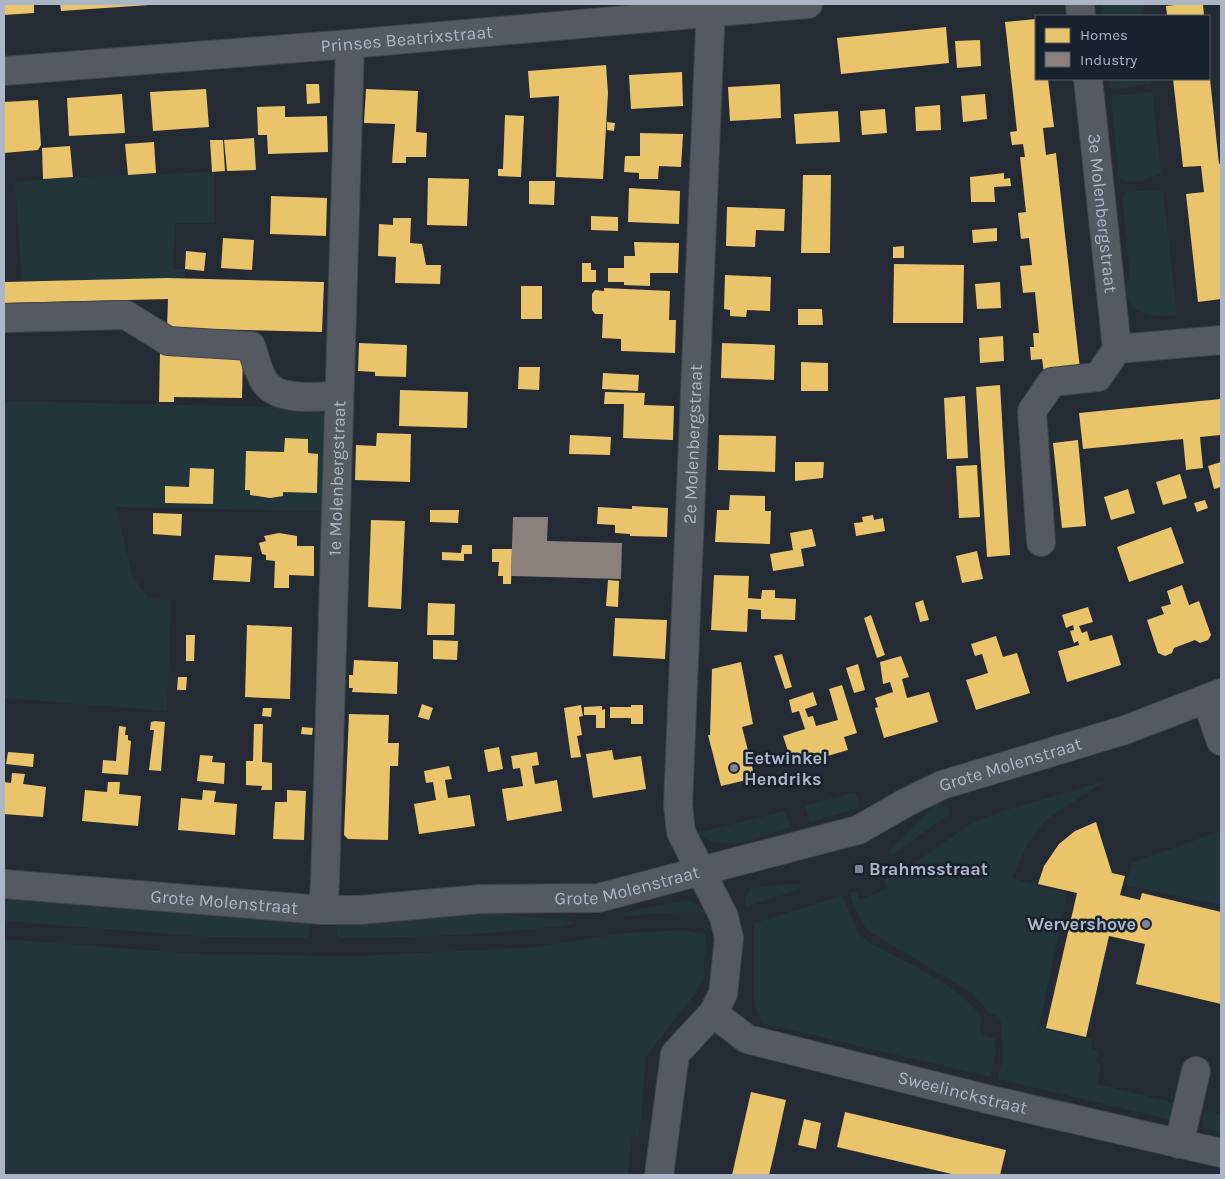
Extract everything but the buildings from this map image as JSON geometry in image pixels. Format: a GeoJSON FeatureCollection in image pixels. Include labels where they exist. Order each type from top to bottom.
{"type":"FeatureCollection","features":[{"type":"Feature","properties":{"kind":"street","name":"Prinses Beatrixstraat"},"geometry":{"type":"LineString","coordinates":[[4,71],[350,44],[712,8],[808,4]]}},
{"type":"Feature","properties":{"kind":"street","name":"2e Molenbergstraat"},"geometry":{"type":"LineString","coordinates":[[699,870],[681,832],[678,805],[712,8]]}},
{"type":"Feature","properties":{"kind":"street","name":"1e Molenbergstraat"},"geometry":{"type":"LineString","coordinates":[[322,910],[325,881],[350,44]]}},
{"type":"Feature","properties":{"kind":"street","name":"3e Molenbergstraat"},"geometry":{"type":"LineString","coordinates":[[1088,80],[1117,349]]}},
{"type":"Feature","properties":{"kind":"street"},"geometry":{"type":"LineString","coordinates":[[4,318],[126,314],[168,341],[251,346],[265,384],[280,393],[301,398],[339,396]]}},
{"type":"Feature","properties":{"kind":"street"},"geometry":{"type":"LineString","coordinates":[[1041,542],[1032,411],[1052,382],[1098,377],[1117,349],[1221,340]]}},
{"type":"Feature","properties":{"kind":"street","name":"Grote Molenstraat"},"geometry":{"type":"LineString","coordinates":[[4,884],[322,910],[359,910],[481,899],[598,898],[699,870],[858,830],[942,785],[1125,730],[1214,696]]}},
{"type":"Feature","properties":{"kind":"street"},"geometry":{"type":"LineString","coordinates":[[1214,696],[1221,741]]}},
{"type":"Feature","properties":{"kind":"street"},"geometry":{"type":"LineString","coordinates":[[659,1175],[675,1054],[713,1013],[724,994],[729,938],[724,917],[699,870]]}},
{"type":"Feature","properties":{"kind":"street","name":"Sweelinckstraat"},"geometry":{"type":"LineString","coordinates":[[713,1013],[747,1039],[991,1100],[1221,1153]]}},
{"type":"Feature","properties":{"kind":"street"},"geometry":{"type":"LineString","coordinates":[[1179,1144],[1196,1072]]}},
{"type":"Feature","properties":{"kind":"green space"},"geometry":{"type":"Polygon","coordinates":[[[1103,4],[1143,4],[1144,15],[1101,15],[1103,4]]]}},
{"type":"Feature","properties":{"kind":"green space"},"geometry":{"type":"Polygon","coordinates":[[[1109,80],[1151,80],[1151,84],[1110,89],[1109,80]]]}},
{"type":"Feature","properties":{"kind":"green space"},"geometry":{"type":"Polygon","coordinates":[[[1152,92],[1161,173],[1140,181],[1124,181],[1119,178],[1111,96],[1152,92]]]}},
{"type":"Feature","properties":{"kind":"green space"},"geometry":{"type":"Polygon","coordinates":[[[214,172],[214,223],[175,223],[173,269],[185,269],[185,278],[22,282],[15,182],[73,177],[214,172]]]}},
{"type":"Feature","properties":{"kind":"green space"},"geometry":{"type":"Polygon","coordinates":[[[1150,190],[1163,192],[1177,315],[1150,315],[1135,309],[1125,296],[1122,286],[1130,277],[1122,197],[1127,192],[1150,190]]]}},
{"type":"Feature","properties":{"kind":"green space"},"geometry":{"type":"Polygon","coordinates":[[[4,401],[324,408],[323,511],[116,507],[132,575],[149,599],[171,600],[167,711],[4,698],[4,401]]]}},
{"type":"Feature","properties":{"kind":"green space"},"geometry":{"type":"Polygon","coordinates":[[[1105,781],[1046,820],[1027,844],[1012,878],[1067,894],[1039,1028],[1092,1039],[1091,1049],[1098,1051],[1096,1062],[1101,1064],[1097,1084],[1179,1104],[1175,1121],[998,1079],[1003,1058],[1001,1020],[996,1015],[990,1014],[972,993],[867,930],[854,907],[850,893],[856,891],[860,900],[887,889],[884,880],[916,862],[969,825],[1002,811],[1105,781]]]}},
{"type":"Feature","properties":{"kind":"green space"},"geometry":{"type":"Polygon","coordinates":[[[855,792],[860,803],[859,808],[810,822],[805,806],[855,792]]]}},
{"type":"Feature","properties":{"kind":"green space"},"geometry":{"type":"Polygon","coordinates":[[[935,805],[948,808],[950,814],[892,855],[890,850],[935,805]]]}},
{"type":"Feature","properties":{"kind":"green space"},"geometry":{"type":"Polygon","coordinates":[[[785,811],[791,827],[743,842],[718,843],[707,840],[697,833],[785,811]]]}},
{"type":"Feature","properties":{"kind":"green space"},"geometry":{"type":"Polygon","coordinates":[[[1221,831],[1221,905],[1125,885],[1133,862],[1221,831]]]}},
{"type":"Feature","properties":{"kind":"green space"},"geometry":{"type":"Polygon","coordinates":[[[799,883],[801,889],[746,907],[745,899],[751,888],[799,883]]]}},
{"type":"Feature","properties":{"kind":"green space"},"geometry":{"type":"Polygon","coordinates":[[[842,896],[859,934],[870,943],[945,984],[971,1005],[982,1018],[980,1029],[984,1035],[994,1038],[996,1052],[990,1077],[762,1023],[754,1005],[754,923],[842,896]]]}},
{"type":"Feature","properties":{"kind":"green space"},"geometry":{"type":"Polygon","coordinates":[[[15,899],[311,923],[310,934],[305,938],[209,937],[4,921],[4,901],[15,899]]]}},
{"type":"Feature","properties":{"kind":"green space"},"geometry":{"type":"Polygon","coordinates":[[[690,900],[707,912],[655,913],[624,917],[624,912],[690,900]]]}},
{"type":"Feature","properties":{"kind":"green space"},"geometry":{"type":"Polygon","coordinates":[[[471,914],[501,914],[573,921],[573,924],[457,935],[340,938],[337,935],[336,924],[376,923],[471,914]]]}},
{"type":"Feature","properties":{"kind":"green space"},"geometry":{"type":"Polygon","coordinates":[[[685,930],[705,934],[704,977],[695,994],[646,1057],[639,1136],[632,1136],[628,1175],[4,1175],[4,939],[196,954],[357,956],[538,947],[624,933],[685,930]]]}},
{"type":"Feature","properties":{"kind":"green space"},"geometry":{"type":"Polygon","coordinates":[[[1205,1110],[1221,1114],[1221,1132],[1201,1127],[1205,1110]]]}},
{"type":"Feature","properties":{"kind":"place","name":"Eetwinkel Hendriks"},"geometry":{"type":"Point","coordinates":[734,768]}},
{"type":"Feature","properties":{"kind":"place","name":"Brahmsstraat"},"geometry":{"type":"Point","coordinates":[859,869]}},
{"type":"Feature","properties":{"kind":"place","name":"Wervershove"},"geometry":{"type":"Point","coordinates":[1146,924]}}]}
